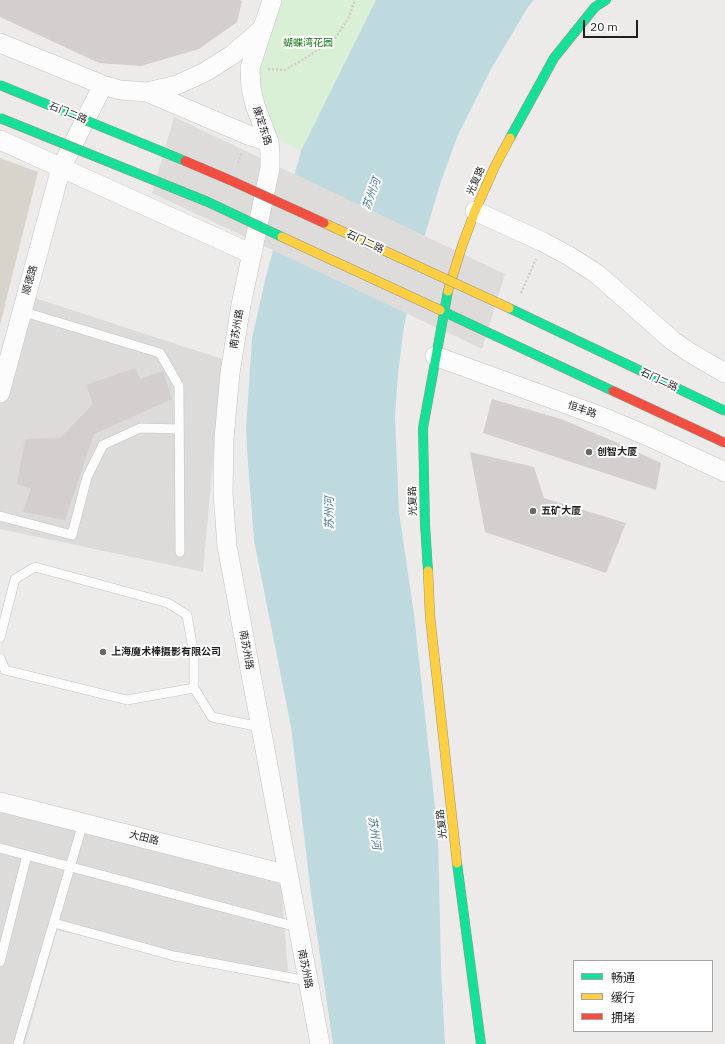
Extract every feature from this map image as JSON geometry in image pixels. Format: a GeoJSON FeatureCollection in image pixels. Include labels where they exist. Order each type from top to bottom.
{"type":"FeatureCollection","features":[{"type":"Feature","properties":{"kind":"main road","name":"光复路"},"geometry":{"type":"LineString","coordinates":[[481,1044],[459,878],[430,616],[425,524],[423,428],[449,288],[475,211],[495,166],[523,112],[554,58],[595,7],[606,0]]}},
{"type":"Feature","properties":{"kind":"main road","name":"石门二路"},"geometry":{"type":"LineString","coordinates":[[0,85],[232,180],[513,310],[725,411]]}},
{"type":"Feature","properties":{"kind":"main road"},"geometry":{"type":"LineString","coordinates":[[0,118],[208,202],[725,443]]}},
{"type":"Feature","properties":{"kind":"street","name":"康定东路"},"geometry":{"type":"LineString","coordinates":[[252,254],[270,168],[270,154],[269,142],[255,105],[251,88],[250,68],[272,0]]}},
{"type":"Feature","properties":{"kind":"street"},"geometry":{"type":"LineString","coordinates":[[0,44],[103,85],[120,90],[147,92],[177,85],[205,72],[232,55],[262,28]]}},
{"type":"Feature","properties":{"kind":"street","name":"顺德路"},"geometry":{"type":"LineString","coordinates":[[0,393],[61,168],[103,85]]}},
{"type":"Feature","properties":{"kind":"street"},"geometry":{"type":"LineString","coordinates":[[147,92],[248,135],[269,142]]}},
{"type":"Feature","properties":{"kind":"street"},"geometry":{"type":"LineString","coordinates":[[0,140],[252,254]]}},
{"type":"Feature","properties":{"kind":"street"},"geometry":{"type":"LineString","coordinates":[[475,211],[543,242],[569,256],[597,274],[673,341],[725,373]]}},
{"type":"Feature","properties":{"kind":"street","name":"南苏州路"},"geometry":{"type":"LineString","coordinates":[[252,254],[241,305],[230,373],[224,439],[223,493],[227,546],[320,1044]]}},
{"type":"Feature","properties":{"kind":"street","name":"恒丰路"},"geometry":{"type":"LineString","coordinates":[[436,356],[605,418],[725,472]]}},
{"type":"Feature","properties":{"kind":"street","name":"大田路"},"geometry":{"type":"LineString","coordinates":[[0,802],[288,875]]}},
{"type":"Feature","properties":{"kind":"lane"},"geometry":{"type":"LineString","coordinates":[[21,312],[160,353],[178,386],[180,552]]}},
{"type":"Feature","properties":{"kind":"lane"},"geometry":{"type":"LineString","coordinates":[[0,516],[72,534],[87,477],[103,445],[140,428],[179,429]]}},
{"type":"Feature","properties":{"kind":"lane"},"geometry":{"type":"LineString","coordinates":[[0,638],[15,579],[35,567],[168,603],[187,615],[194,655],[194,688],[212,718],[260,727]]}},
{"type":"Feature","properties":{"kind":"lane"},"geometry":{"type":"LineString","coordinates":[[0,658],[5,670],[127,700],[194,688]]}},
{"type":"Feature","properties":{"kind":"lane"},"geometry":{"type":"LineString","coordinates":[[18,1044],[83,823]]}},
{"type":"Feature","properties":{"kind":"lane"},"geometry":{"type":"LineString","coordinates":[[0,848],[297,927]]}},
{"type":"Feature","properties":{"kind":"lane"},"geometry":{"type":"LineString","coordinates":[[0,962],[27,855]]}},
{"type":"Feature","properties":{"kind":"lane"},"geometry":{"type":"LineString","coordinates":[[54,923],[174,956],[308,981]]}},
{"type":"Feature","properties":{"kind":"path"},"geometry":{"type":"LineString","coordinates":[[250,68],[285,70],[309,56],[335,38],[348,19],[355,0]]}},
{"type":"Feature","properties":{"kind":"path"},"geometry":{"type":"LineString","coordinates":[[232,180],[248,135]]}},
{"type":"Feature","properties":{"kind":"path"},"geometry":{"type":"LineString","coordinates":[[513,310],[543,242]]}},
{"type":"Feature","properties":{"kind":"shaded area"},"geometry":{"type":"Polygon","coordinates":[[[0,158],[38,172],[0,325],[0,158]]]}},
{"type":"Feature","properties":{"kind":"shaded area"},"geometry":{"type":"Polygon","coordinates":[[[26,295],[222,359],[203,572],[0,529],[0,394],[26,295]]]}},
{"type":"Feature","properties":{"kind":"shaded area"},"geometry":{"type":"Polygon","coordinates":[[[0,810],[281,883],[289,984],[57,930],[25,1044],[0,1044],[0,810]]]}},
{"type":"Feature","properties":{"kind":"green space","name":"蝴蝶湾花园"},"geometry":{"type":"Polygon","coordinates":[[[279,0],[376,0],[301,151],[281,141],[274,135],[261,104],[257,71],[279,0]]]}},
{"type":"Feature","properties":{"kind":"water","name":"苏州河"},"geometry":{"type":"Polygon","coordinates":[[[376,0],[534,0],[528,7],[490,71],[458,135],[441,181],[425,235],[404,326],[398,374],[395,417],[399,512],[414,614],[438,835],[441,967],[445,1044],[333,1044],[311,894],[291,727],[254,540],[248,464],[246,429],[252,338],[267,272],[301,151],[376,0]]]}},
{"type":"Feature","properties":{"kind":"pier"},"geometry":{"type":"Polygon","coordinates":[[[174,117],[505,274],[482,349],[152,193],[174,117]]]}},
{"type":"Feature","properties":{"kind":"building"},"geometry":{"type":"Polygon","coordinates":[[[0,0],[242,1],[237,22],[199,49],[141,66],[99,63],[0,17],[0,0]]]}},
{"type":"Feature","properties":{"kind":"building"},"geometry":{"type":"Polygon","coordinates":[[[135,368],[140,379],[163,371],[172,399],[94,434],[65,520],[23,512],[31,489],[17,484],[25,439],[60,438],[93,404],[86,385],[135,368]]]}},
{"type":"Feature","properties":{"kind":"building","name":"创智大厦"},"geometry":{"type":"Polygon","coordinates":[[[492,399],[561,419],[661,463],[656,490],[483,433],[492,399]]]}},
{"type":"Feature","properties":{"kind":"building","name":"五矿大厦"},"geometry":{"type":"Polygon","coordinates":[[[470,452],[534,467],[544,498],[626,523],[606,573],[485,532],[470,452]]]}},
{"type":"Feature","properties":{"kind":"traffic: fast"},"geometry":{"type":"LineString","coordinates":[[510,138],[554,58],[595,7],[606,0]]}},
{"type":"Feature","properties":{"kind":"traffic: fast"},"geometry":{"type":"LineString","coordinates":[[0,85],[185,161]]}},
{"type":"Feature","properties":{"kind":"traffic: fast"},"geometry":{"type":"LineString","coordinates":[[0,118],[208,202],[282,237]]}},
{"type":"Feature","properties":{"kind":"traffic: fast"},"geometry":{"type":"LineString","coordinates":[[428,571],[425,524],[423,428],[448,291]]}},
{"type":"Feature","properties":{"kind":"traffic: fast"},"geometry":{"type":"LineString","coordinates":[[509,308],[725,411]]}},
{"type":"Feature","properties":{"kind":"traffic: fast"},"geometry":{"type":"LineString","coordinates":[[440,310],[613,391]]}},
{"type":"Feature","properties":{"kind":"traffic: fast"},"geometry":{"type":"LineString","coordinates":[[457,863],[481,1044]]}},
{"type":"Feature","properties":{"kind":"traffic: slow"},"geometry":{"type":"LineString","coordinates":[[448,291],[475,211],[495,166],[510,138]]}},
{"type":"Feature","properties":{"kind":"traffic: slow"},"geometry":{"type":"LineString","coordinates":[[324,223],[509,308]]}},
{"type":"Feature","properties":{"kind":"traffic: slow"},"geometry":{"type":"LineString","coordinates":[[282,237],[440,310]]}},
{"type":"Feature","properties":{"kind":"traffic: slow"},"geometry":{"type":"LineString","coordinates":[[428,571],[430,616],[457,863]]}},
{"type":"Feature","properties":{"kind":"traffic: jam"},"geometry":{"type":"LineString","coordinates":[[185,161],[324,223]]}},
{"type":"Feature","properties":{"kind":"traffic: jam"},"geometry":{"type":"LineString","coordinates":[[613,391],[725,443]]}},
{"type":"Feature","properties":{"kind":"place","name":"创智大厦"},"geometry":{"type":"Point","coordinates":[589,452]}},
{"type":"Feature","properties":{"kind":"place","name":"五矿大厦"},"geometry":{"type":"Point","coordinates":[533,511]}},
{"type":"Feature","properties":{"kind":"place","name":"上海魔术棒摄影有限公司"},"geometry":{"type":"Point","coordinates":[103,652]}}]}
